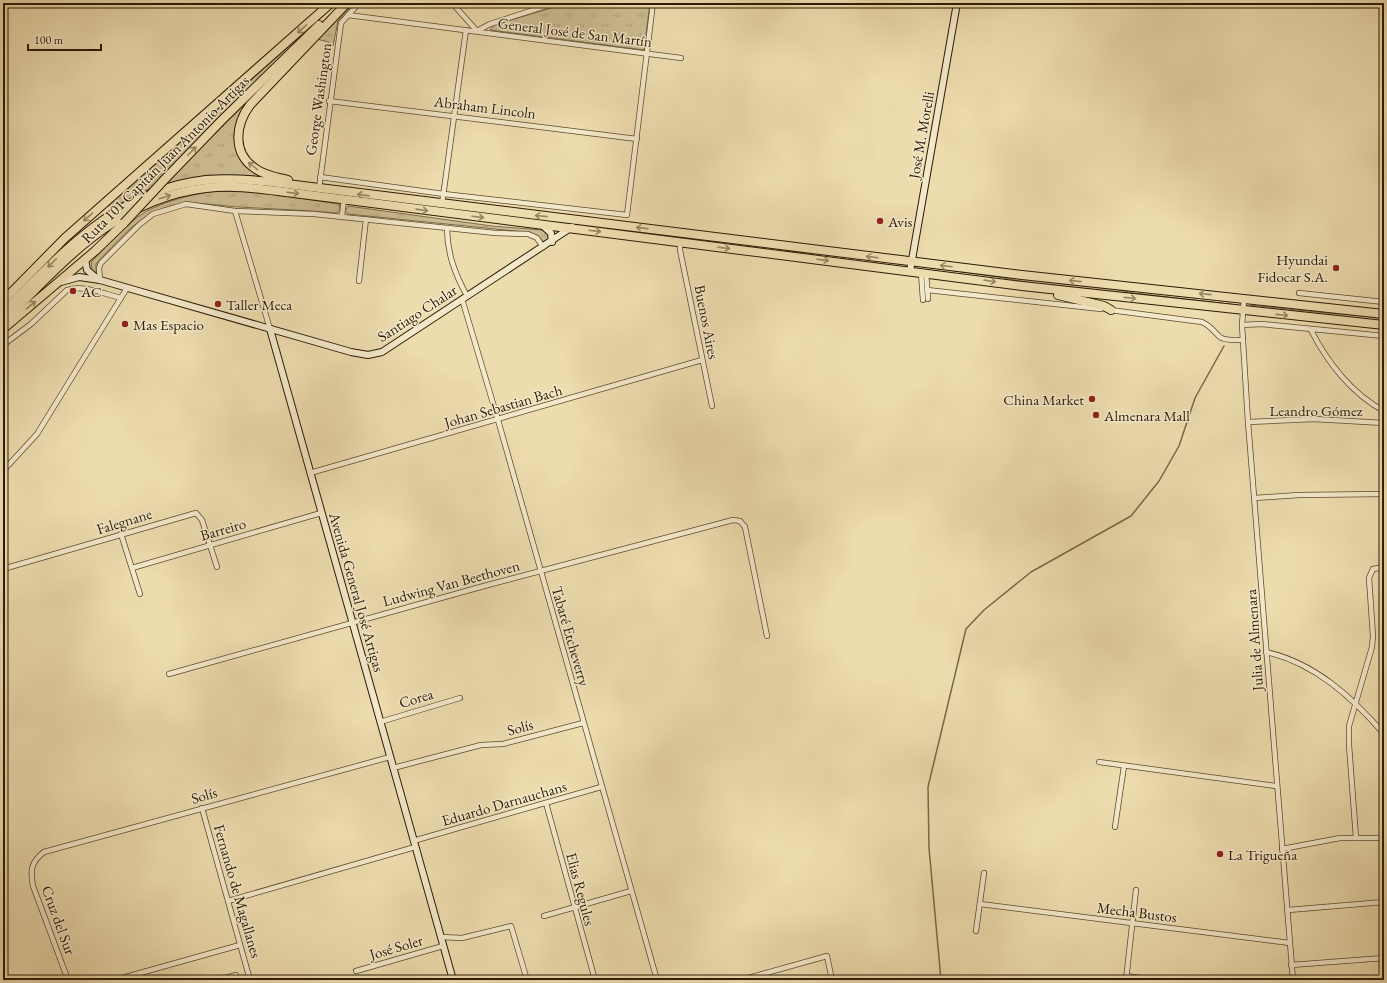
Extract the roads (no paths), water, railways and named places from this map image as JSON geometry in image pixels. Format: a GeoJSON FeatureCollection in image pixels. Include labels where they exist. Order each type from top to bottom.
{"type":"FeatureCollection","features":[{"type":"Feature","properties":{"kind":"highway","name":"Ruta 101 Capitán Juan Antonio Artigas"},"geometry":{"type":"LineString","coordinates":[[3,301],[74,230],[330,3]]}},
{"type":"Feature","properties":{"kind":"highway","name":"Ruta 101 Capitán Juan Antonio Artigas"},"geometry":{"type":"LineString","coordinates":[[3,329],[85,259],[124,223],[221,121],[342,3]]}},
{"type":"Feature","properties":{"kind":"highway"},"geometry":{"type":"LineString","coordinates":[[317,188],[309,184],[276,177],[256,169],[247,161],[239,148],[238,129],[242,118],[250,105],[347,3]]}},
{"type":"Feature","properties":{"kind":"highway"},"geometry":{"type":"LineString","coordinates":[[3,312],[64,251],[95,225],[118,209],[152,193],[191,183],[226,179],[261,181],[911,261],[1384,314]]}},
{"type":"Feature","properties":{"kind":"highway"},"geometry":{"type":"LineString","coordinates":[[3,322],[85,242],[123,215],[156,200],[188,191],[221,187],[258,188],[924,272],[1022,286],[1384,325]]}},
{"type":"Feature","properties":{"kind":"highway"},"geometry":{"type":"LineString","coordinates":[[1022,286],[1104,306],[1111,310]]}},
{"type":"Feature","properties":{"kind":"street","name":"George Washington"},"geometry":{"type":"LineString","coordinates":[[317,188],[320,177],[329,101],[341,23],[359,3]]}},
{"type":"Feature","properties":{"kind":"street"},"geometry":{"type":"LineString","coordinates":[[452,3],[477,31],[490,24],[555,3]]}},
{"type":"Feature","properties":{"kind":"street"},"geometry":{"type":"LineString","coordinates":[[320,177],[444,194],[628,215],[653,3]]}},
{"type":"Feature","properties":{"kind":"street","name":"José M. Morelli"},"geometry":{"type":"LineString","coordinates":[[910,271],[957,3]]}},
{"type":"Feature","properties":{"kind":"street","name":"General José de San Martín"},"geometry":{"type":"LineString","coordinates":[[348,15],[681,58]]}},
{"type":"Feature","properties":{"kind":"street"},"geometry":{"type":"LineString","coordinates":[[442,204],[466,30]]}},
{"type":"Feature","properties":{"kind":"street","name":"Abraham Lincoln"},"geometry":{"type":"LineString","coordinates":[[329,101],[454,115],[637,139]]}},
{"type":"Feature","properties":{"kind":"street"},"geometry":{"type":"LineString","coordinates":[[342,216],[344,199]]}},
{"type":"Feature","properties":{"kind":"street"},"geometry":{"type":"LineString","coordinates":[[100,280],[99,268],[101,263],[139,225],[153,214],[186,204],[235,211],[342,216],[447,228],[528,234],[537,238],[543,247]]}},
{"type":"Feature","properties":{"kind":"street","name":"Avenida General José Artigas"},"geometry":{"type":"LineString","coordinates":[[235,211],[270,330],[351,623],[453,980]]}},
{"type":"Feature","properties":{"kind":"street"},"geometry":{"type":"LineString","coordinates":[[359,281],[366,219]]}},
{"type":"Feature","properties":{"kind":"street","name":"Santiago Chalar"},"geometry":{"type":"LineString","coordinates":[[56,284],[74,277],[100,280],[270,330],[362,355],[373,355],[382,352],[552,242],[580,220]]}},
{"type":"Feature","properties":{"kind":"street"},"geometry":{"type":"LineString","coordinates":[[542,225],[551,233],[552,242]]}},
{"type":"Feature","properties":{"kind":"street","name":"Tabaré Etcheverry"},"geometry":{"type":"LineString","coordinates":[[447,228],[451,259],[464,298],[601,787],[657,980]]}},
{"type":"Feature","properties":{"kind":"street","name":"Buenos Aires"},"geometry":{"type":"LineString","coordinates":[[680,242],[680,250],[712,406]]}},
{"type":"Feature","properties":{"kind":"street","name":"Santiago Chalar"},"geometry":{"type":"LineString","coordinates":[[85,259],[87,270],[100,280]]}},
{"type":"Feature","properties":{"kind":"street"},"geometry":{"type":"LineString","coordinates":[[924,272],[927,290],[926,299],[924,272]]}},
{"type":"Feature","properties":{"kind":"street"},"geometry":{"type":"LineString","coordinates":[[3,344],[31,324],[63,294],[73,288],[82,288],[121,298]]}},
{"type":"Feature","properties":{"kind":"street"},"geometry":{"type":"LineString","coordinates":[[3,471],[37,434],[127,288]]}},
{"type":"Feature","properties":{"kind":"street"},"geometry":{"type":"LineString","coordinates":[[927,290],[1111,310],[1202,322],[1212,327],[1220,337],[1225,339],[1243,340]]}},
{"type":"Feature","properties":{"kind":"street"},"geometry":{"type":"LineString","coordinates":[[1299,293],[1384,302]]}},
{"type":"Feature","properties":{"kind":"street","name":"Julia de Almenara"},"geometry":{"type":"LineString","coordinates":[[1244,299],[1242,324],[1248,422],[1256,498],[1276,786],[1293,980]]}},
{"type":"Feature","properties":{"kind":"street"},"geometry":{"type":"LineString","coordinates":[[1242,324],[1261,324],[1384,336]]}},
{"type":"Feature","properties":{"kind":"street"},"geometry":{"type":"LineString","coordinates":[[1311,330],[1327,357],[1350,385],[1370,403],[1384,411]]}},
{"type":"Feature","properties":{"kind":"street","name":"Johan Sebastian Bach"},"geometry":{"type":"LineString","coordinates":[[310,474],[702,360]]}},
{"type":"Feature","properties":{"kind":"street","name":"Leandro Gómez"},"geometry":{"type":"LineString","coordinates":[[1248,422],[1314,419],[1384,422]]}},
{"type":"Feature","properties":{"kind":"street"},"geometry":{"type":"LineString","coordinates":[[1256,498],[1299,495],[1384,494]]}},
{"type":"Feature","properties":{"kind":"street","name":"Falegnane"},"geometry":{"type":"LineString","coordinates":[[3,569],[196,513],[200,516],[211,545],[217,567]]}},
{"type":"Feature","properties":{"kind":"street","name":"Barreiro"},"geometry":{"type":"LineString","coordinates":[[132,568],[321,513]]}},
{"type":"Feature","properties":{"kind":"street","name":"Ludwing Van Beethoven"},"geometry":{"type":"LineString","coordinates":[[169,674],[541,571],[733,520],[740,520],[745,527],[767,636]]}},
{"type":"Feature","properties":{"kind":"street"},"geometry":{"type":"LineString","coordinates":[[121,534],[140,594]]}},
{"type":"Feature","properties":{"kind":"street"},"geometry":{"type":"LineString","coordinates":[[1356,838],[1349,746],[1349,726],[1372,646],[1373,636],[1369,578],[1373,569],[1384,567]]}},
{"type":"Feature","properties":{"kind":"street"},"geometry":{"type":"LineString","coordinates":[[1266,652],[1284,657],[1304,666],[1331,683],[1355,702],[1384,734]]}},
{"type":"Feature","properties":{"kind":"street","name":"Corea"},"geometry":{"type":"LineString","coordinates":[[380,722],[460,698]]}},
{"type":"Feature","properties":{"kind":"street","name":"Solís"},"geometry":{"type":"LineString","coordinates":[[393,768],[480,745],[503,744],[583,723]]}},
{"type":"Feature","properties":{"kind":"street","name":"Solís"},"geometry":{"type":"LineString","coordinates":[[31,867],[35,859],[44,852],[390,757]]}},
{"type":"Feature","properties":{"kind":"street"},"geometry":{"type":"LineString","coordinates":[[1099,762],[1276,786]]}},
{"type":"Feature","properties":{"kind":"street"},"geometry":{"type":"LineString","coordinates":[[1115,827],[1124,766]]}},
{"type":"Feature","properties":{"kind":"street","name":"Eduardo Darnauchans"},"geometry":{"type":"LineString","coordinates":[[228,901],[601,787]]}},
{"type":"Feature","properties":{"kind":"street","name":"Elias Regules"},"geometry":{"type":"LineString","coordinates":[[546,803],[595,980]]}},
{"type":"Feature","properties":{"kind":"street","name":"Fernando de Magallanes"},"geometry":{"type":"LineString","coordinates":[[202,808],[250,980]]}},
{"type":"Feature","properties":{"kind":"street"},"geometry":{"type":"LineString","coordinates":[[1282,849],[1340,838],[1384,838]]}},
{"type":"Feature","properties":{"kind":"street","name":"Cruz del Sur"},"geometry":{"type":"LineString","coordinates":[[31,867],[33,886],[68,980]]}},
{"type":"Feature","properties":{"kind":"street"},"geometry":{"type":"LineString","coordinates":[[976,931],[984,873]]}},
{"type":"Feature","properties":{"kind":"street"},"geometry":{"type":"LineString","coordinates":[[1136,890],[1134,923],[1126,978],[1154,980]]}},
{"type":"Feature","properties":{"kind":"street"},"geometry":{"type":"LineString","coordinates":[[544,916],[631,891]]}},
{"type":"Feature","properties":{"kind":"street"},"geometry":{"type":"LineString","coordinates":[[1288,910],[1384,902]]}},
{"type":"Feature","properties":{"kind":"street","name":"Mecha Bustos"},"geometry":{"type":"LineString","coordinates":[[980,904],[1290,943]]}},
{"type":"Feature","properties":{"kind":"street"},"geometry":{"type":"LineString","coordinates":[[441,937],[462,938],[511,926],[527,980]]}},
{"type":"Feature","properties":{"kind":"street"},"geometry":{"type":"LineString","coordinates":[[115,980],[240,945]]}},
{"type":"Feature","properties":{"kind":"street","name":"José Soler"},"geometry":{"type":"LineString","coordinates":[[356,971],[443,946]]}},
{"type":"Feature","properties":{"kind":"street"},"geometry":{"type":"LineString","coordinates":[[741,980],[827,956],[832,980]]}},
{"type":"Feature","properties":{"kind":"street"},"geometry":{"type":"LineString","coordinates":[[1292,965],[1384,958]]}},
{"type":"Feature","properties":{"kind":"street"},"geometry":{"type":"LineString","coordinates":[[218,980],[236,975]]}},
{"type":"Feature","properties":{"kind":"waterway"},"geometry":{"type":"LineString","coordinates":[[941,980],[929,848],[928,787],[966,629],[984,610],[1031,572],[1131,516],[1159,481],[1179,446],[1195,398],[1224,346]]}},
{"type":"Feature","properties":{"kind":"place","name":"Avis"},"geometry":{"type":"Point","coordinates":[880,221]}},
{"type":"Feature","properties":{"kind":"place","name":"Hyundai Fidocar S.A."},"geometry":{"type":"Point","coordinates":[1336,268]}},
{"type":"Feature","properties":{"kind":"place","name":"AC"},"geometry":{"type":"Point","coordinates":[73,291]}},
{"type":"Feature","properties":{"kind":"place","name":"Taller Meca"},"geometry":{"type":"Point","coordinates":[218,304]}},
{"type":"Feature","properties":{"kind":"place","name":"Mas Espacio"},"geometry":{"type":"Point","coordinates":[125,324]}},
{"type":"Feature","properties":{"kind":"place","name":"China Market"},"geometry":{"type":"Point","coordinates":[1092,399]}},
{"type":"Feature","properties":{"kind":"place","name":"Almenara Mall"},"geometry":{"type":"Point","coordinates":[1096,415]}},
{"type":"Feature","properties":{"kind":"place","name":"La Trigueña"},"geometry":{"type":"Point","coordinates":[1220,854]}}]}
